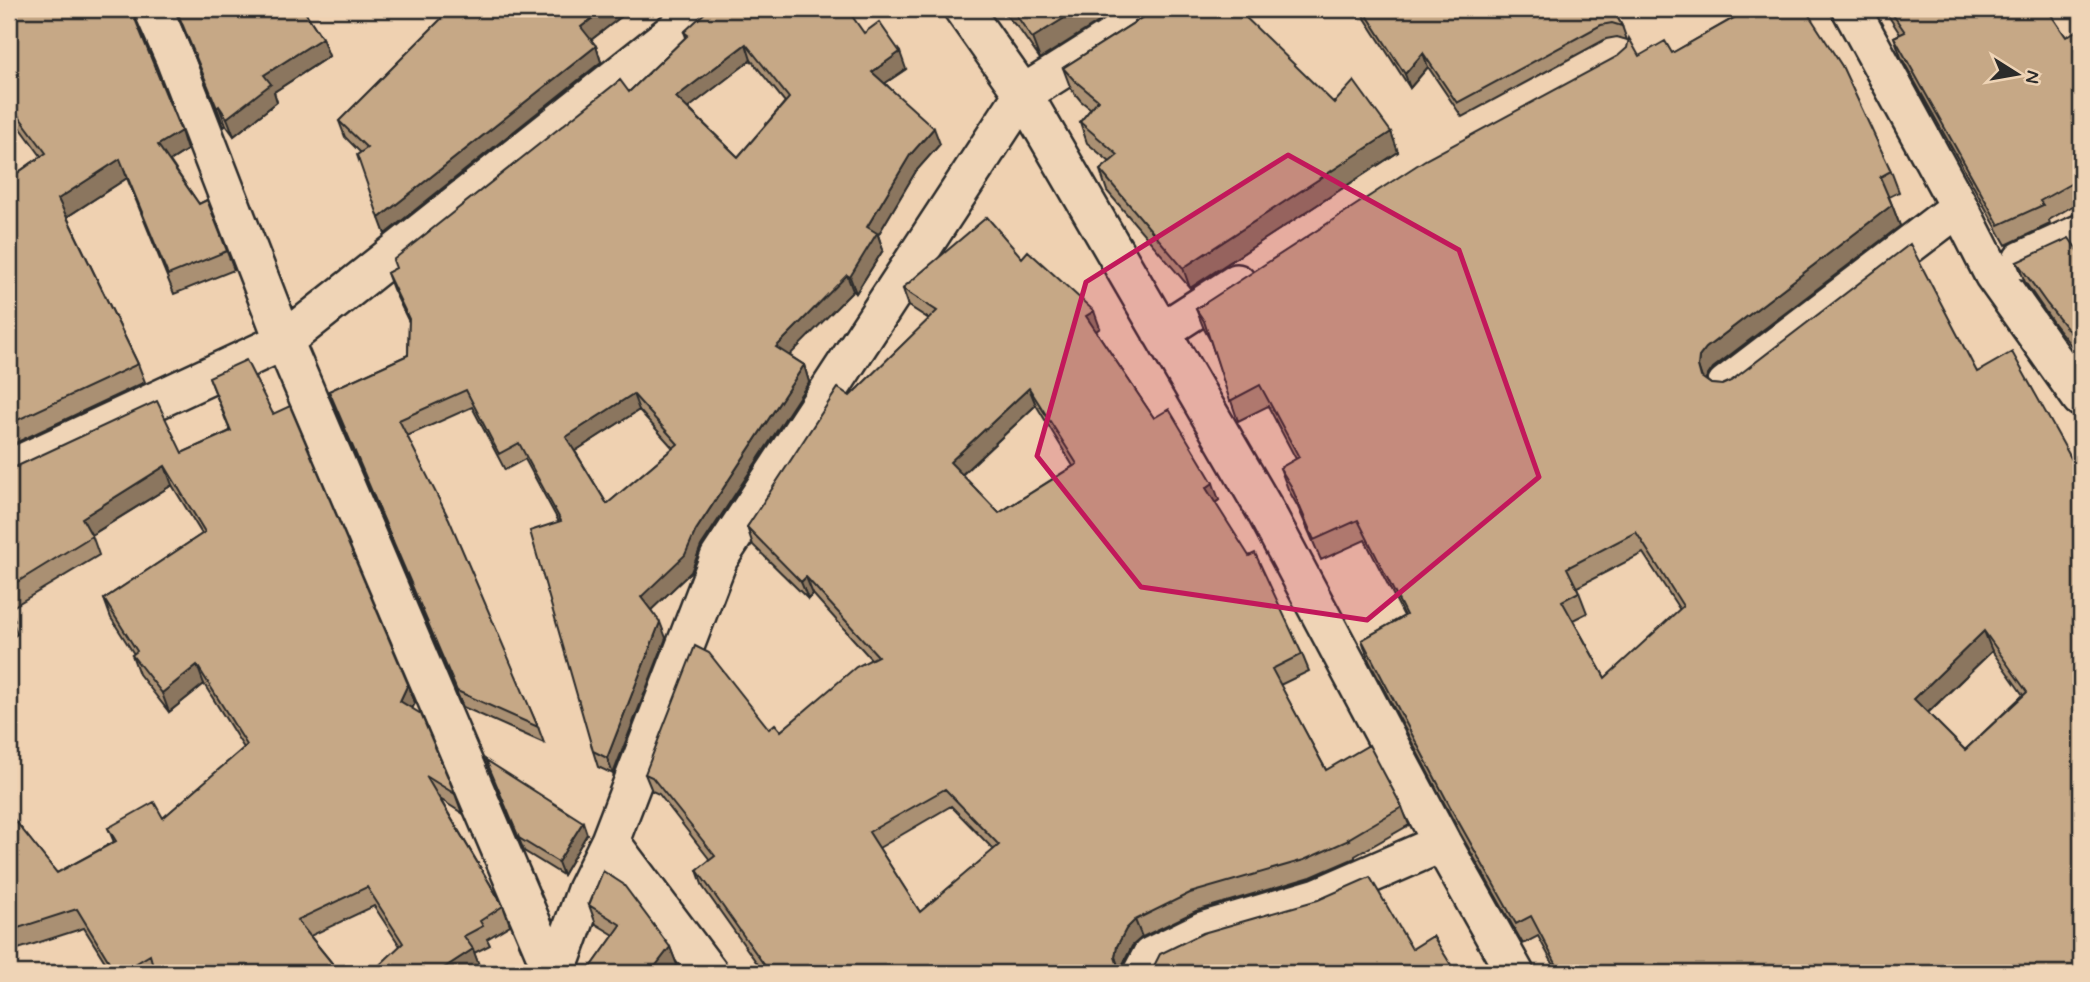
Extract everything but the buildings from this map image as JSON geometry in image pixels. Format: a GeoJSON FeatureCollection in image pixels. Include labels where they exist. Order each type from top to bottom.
{"type":"FeatureCollection","features":[{"type":"Feature","properties":{"kind":"street"},"geometry":{"type":"LineString","coordinates":[[153,9],[284,341],[554,973]]}},
{"type":"Feature","properties":{"kind":"street"},"geometry":{"type":"LineString","coordinates":[[9,470],[284,341],[702,9]]}},
{"type":"Feature","properties":{"kind":"street"},"geometry":{"type":"LineString","coordinates":[[963,9],[1023,94],[1265,510],[1442,843],[1515,973]]}},
{"type":"Feature","properties":{"kind":"street"},"geometry":{"type":"LineString","coordinates":[[554,973],[586,890],[610,841],[719,558],[1023,94],[1134,24],[1146,9]]}},
{"type":"Feature","properties":{"kind":"street"},"geometry":{"type":"LineString","coordinates":[[1850,9],[1993,274],[2081,398]]}},
{"type":"Feature","properties":{"kind":"street"},"geometry":{"type":"LineString","coordinates":[[1726,385],[1959,208]]}},
{"type":"Feature","properties":{"kind":"street"},"geometry":{"type":"LineString","coordinates":[[1993,274],[2081,233]]}},
{"type":"Feature","properties":{"kind":"street"},"geometry":{"type":"LineString","coordinates":[[1161,332],[1263,265]]}},
{"type":"Feature","properties":{"kind":"street"},"geometry":{"type":"LineString","coordinates":[[610,841],[709,973]]}},
{"type":"Feature","properties":{"kind":"street"},"geometry":{"type":"LineString","coordinates":[[1142,973],[1151,956],[1202,932],[1318,897],[1442,843]]}},
{"type":"Feature","properties":{"kind":"highlighted area"},"geometry":{"type":"Polygon","coordinates":[[[1288,155],[1459,250],[1539,477],[1367,620],[1141,587],[1037,456],[1086,282],[1288,155]]]}}]}
